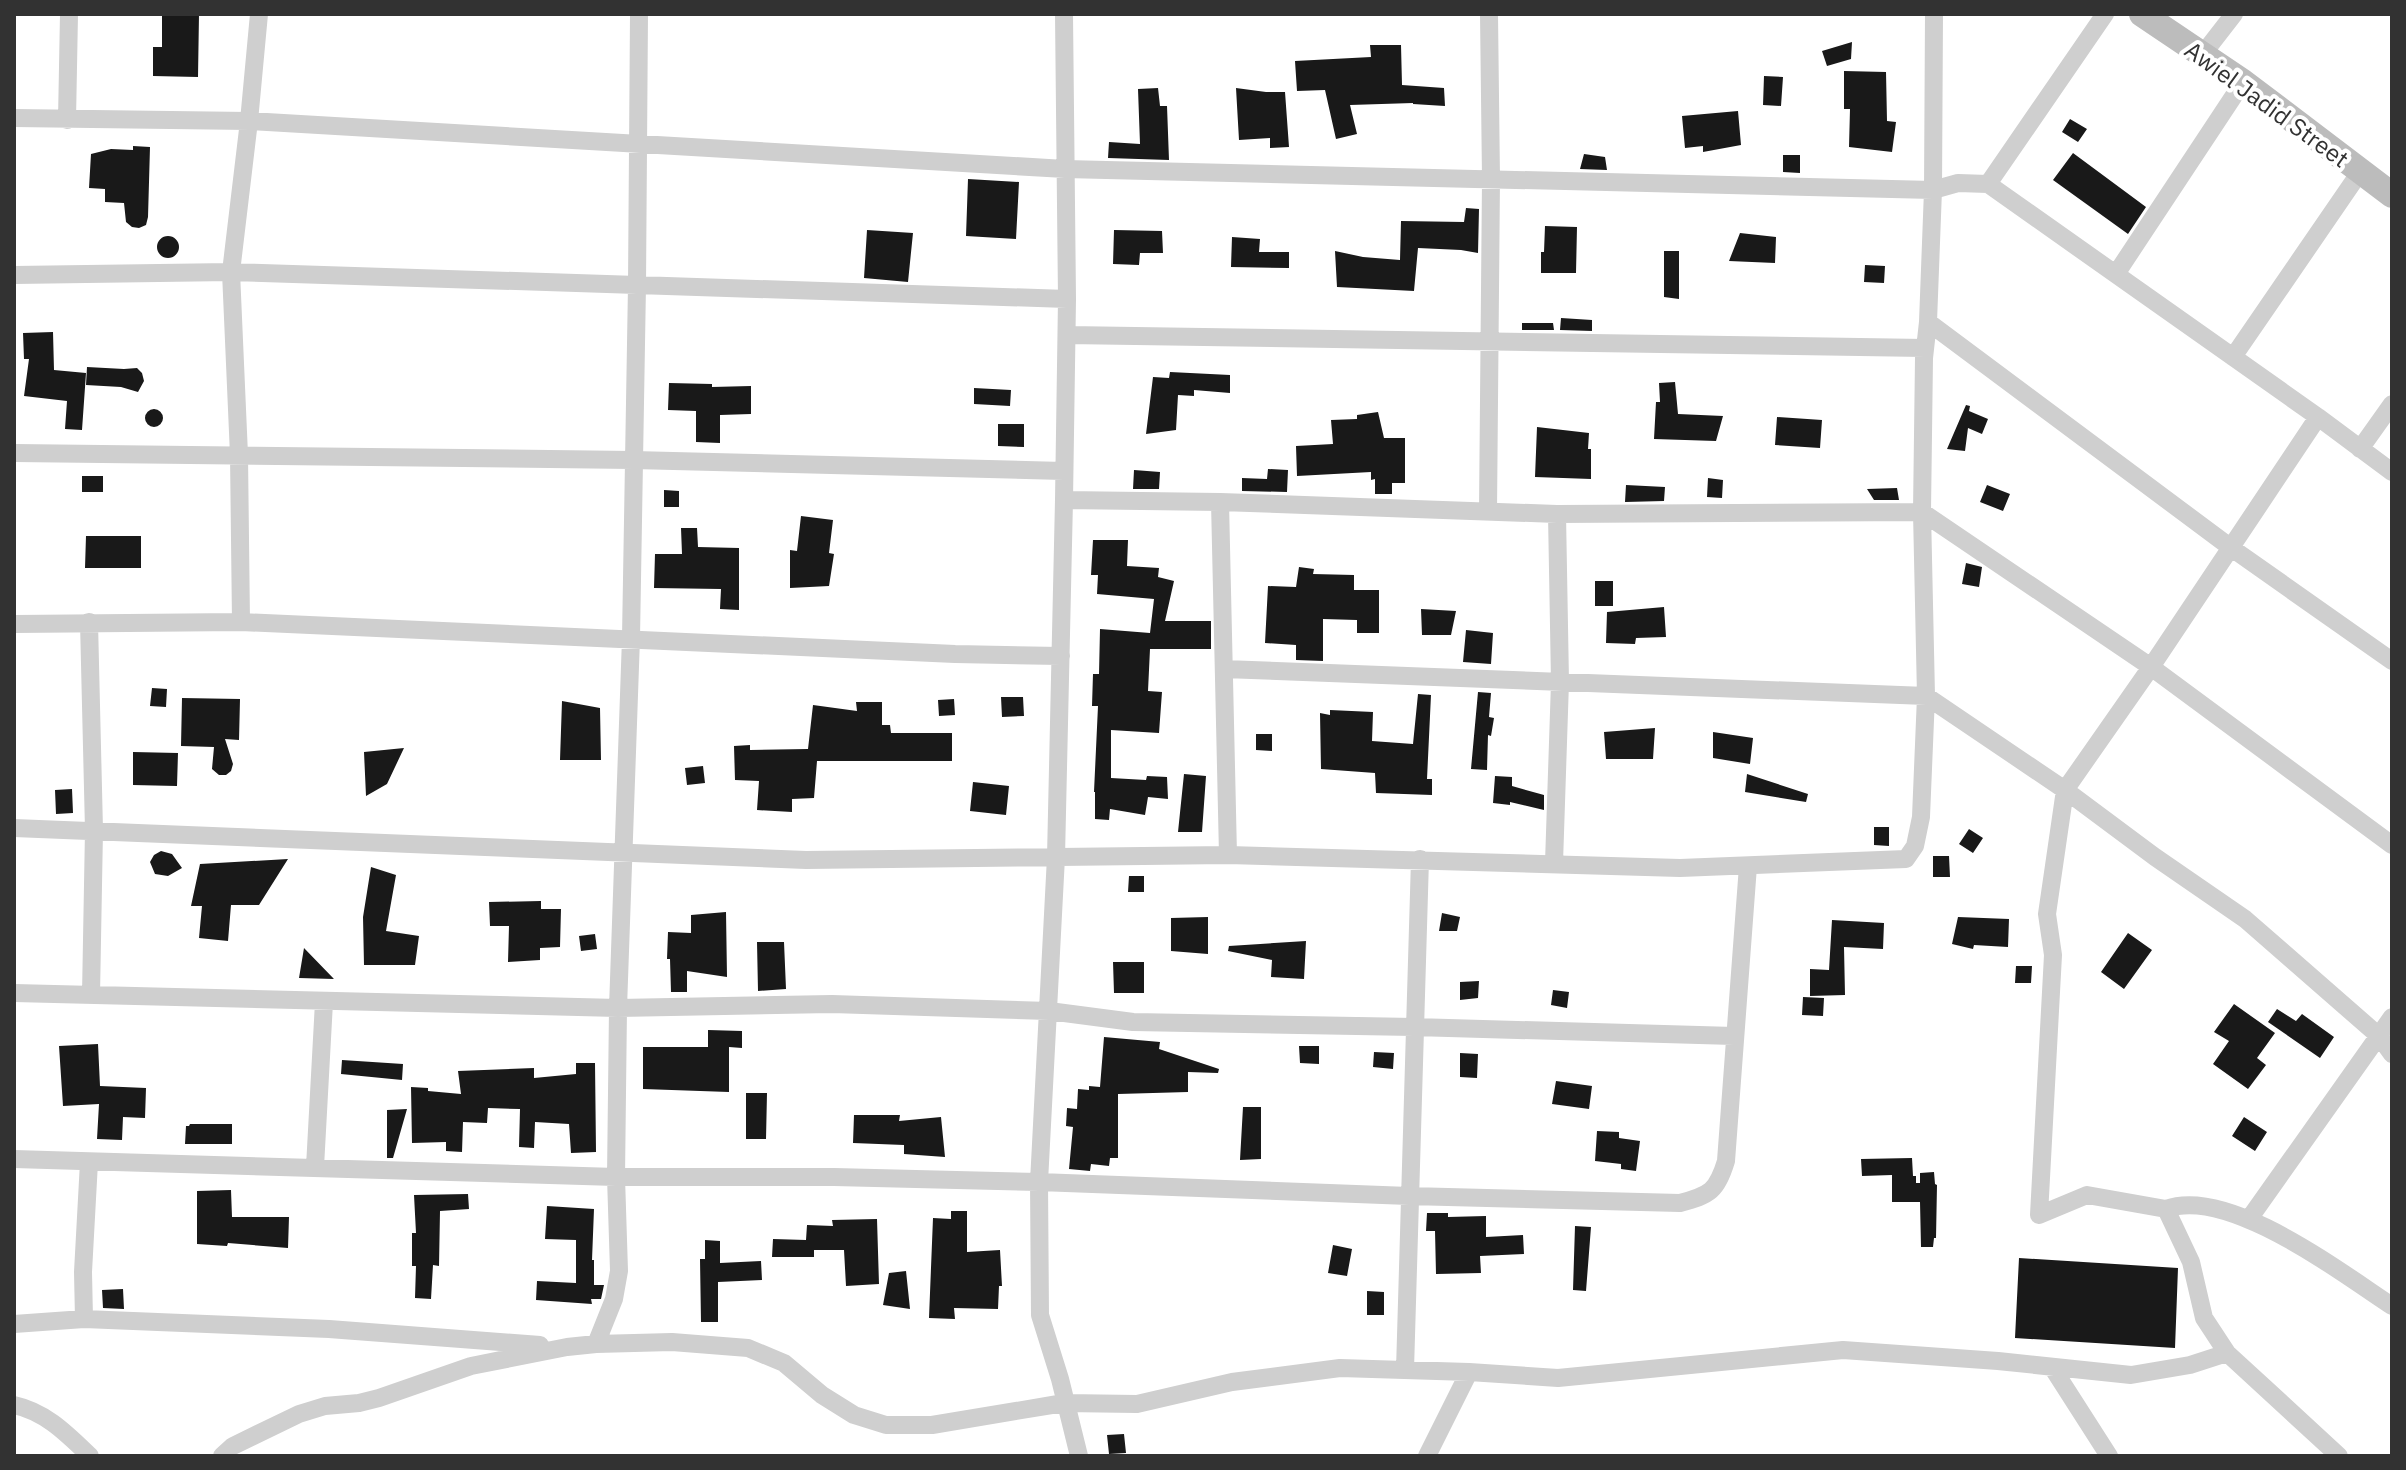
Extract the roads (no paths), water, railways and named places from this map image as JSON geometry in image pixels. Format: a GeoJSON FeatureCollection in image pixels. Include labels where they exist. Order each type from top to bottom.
{"type":"FeatureCollection","features":[{"type":"Feature","properties":{"kind":"street"},"geometry":{"type":"LineString","coordinates":[[67,120],[69,14]]}},
{"type":"Feature","properties":{"kind":"street"},"geometry":{"type":"LineString","coordinates":[[241,622],[239,455],[231,272],[259,14]]}},
{"type":"Feature","properties":{"kind":"street"},"geometry":{"type":"LineString","coordinates":[[596,1344],[614,1299],[619,1271],[616,1177],[618,1008],[631,638],[639,14]]}},
{"type":"Feature","properties":{"kind":"street"},"geometry":{"type":"LineString","coordinates":[[1064,14],[1067,299],[1064,500],[1056,857],[1039,1182],[1040,1315],[1079,1456]]}},
{"type":"Feature","properties":{"kind":"street"},"geometry":{"type":"LineString","coordinates":[[1488,511],[1489,14]]}},
{"type":"Feature","properties":{"kind":"street"},"geometry":{"type":"LineString","coordinates":[[14,828],[806,860],[1228,855],[1680,868],[1906,859],[1915,846],[1921,817],[1926,696],[1922,512],[1925,348],[1933,190],[1934,14]]}},
{"type":"Feature","properties":{"kind":"street"},"geometry":{"type":"LineString","coordinates":[[1988,184],[2105,14]]}},
{"type":"Feature","properties":{"kind":"street","name":"Awiel Jadid Street"},"geometry":{"type":"LineString","coordinates":[[2142,14],[2243,82],[2392,195]]}},
{"type":"Feature","properties":{"kind":"street"},"geometry":{"type":"LineString","coordinates":[[2203,54],[2234,14]]}},
{"type":"Feature","properties":{"kind":"street"},"geometry":{"type":"LineString","coordinates":[[2116,274],[2243,82]]}},
{"type":"Feature","properties":{"kind":"street"},"geometry":{"type":"LineString","coordinates":[[14,118],[249,121],[1065,169],[1933,190],[1958,183],[1988,184],[2392,472]]}},
{"type":"Feature","properties":{"kind":"street"},"geometry":{"type":"LineString","coordinates":[[2233,357],[2360,172]]}},
{"type":"Feature","properties":{"kind":"street"},"geometry":{"type":"LineString","coordinates":[[14,275],[231,272],[1067,299]]}},
{"type":"Feature","properties":{"kind":"street"},"geometry":{"type":"LineString","coordinates":[[1928,322],[2230,547],[2392,661]]}},
{"type":"Feature","properties":{"kind":"street"},"geometry":{"type":"LineString","coordinates":[[1067,335],[1925,348]]}},
{"type":"Feature","properties":{"kind":"street"},"geometry":{"type":"LineString","coordinates":[[2360,449],[2392,404]]}},
{"type":"Feature","properties":{"kind":"street"},"geometry":{"type":"LineString","coordinates":[[2318,417],[2065,790],[2047,914],[2053,955],[2039,1215],[2087,1195],[2166,1209],[2181,1203],[2226,1210],[2301,1247],[2392,1306]]}},
{"type":"Feature","properties":{"kind":"street"},"geometry":{"type":"LineString","coordinates":[[14,453],[633,460],[1064,471]]}},
{"type":"Feature","properties":{"kind":"street"},"geometry":{"type":"LineString","coordinates":[[1064,500],[1220,502],[1557,514],[1922,512],[2151,667],[2392,845]]}},
{"type":"Feature","properties":{"kind":"street"},"geometry":{"type":"LineString","coordinates":[[1220,502],[1228,855]]}},
{"type":"Feature","properties":{"kind":"street"},"geometry":{"type":"LineString","coordinates":[[1554,863],[1560,682],[1557,514]]}},
{"type":"Feature","properties":{"kind":"street"},"geometry":{"type":"LineString","coordinates":[[89,622],[94,830],[91,995]]}},
{"type":"Feature","properties":{"kind":"street"},"geometry":{"type":"LineString","coordinates":[[14,624],[241,622],[940,654],[1061,656]]}},
{"type":"Feature","properties":{"kind":"street"},"geometry":{"type":"LineString","coordinates":[[1224,669],[1926,696],[2065,790],[2245,919],[2379,1036],[2392,1054]]}},
{"type":"Feature","properties":{"kind":"street"},"geometry":{"type":"LineString","coordinates":[[1405,1370],[1420,859]]}},
{"type":"Feature","properties":{"kind":"street"},"geometry":{"type":"LineString","coordinates":[[14,1159],[616,1177],[834,1177],[1039,1182],[1680,1203],[1703,1197],[1719,1184],[1726,1161],[1748,866]]}},
{"type":"Feature","properties":{"kind":"street"},"geometry":{"type":"LineString","coordinates":[[14,993],[618,1008],[832,1004],[1049,1011],[1133,1022],[1734,1036]]}},
{"type":"Feature","properties":{"kind":"street"},"geometry":{"type":"LineString","coordinates":[[315,1167],[324,1002]]}},
{"type":"Feature","properties":{"kind":"street"},"geometry":{"type":"LineString","coordinates":[[2249,1219],[2392,1017]]}},
{"type":"Feature","properties":{"kind":"street"},"geometry":{"type":"LineString","coordinates":[[84,1319],[83,1272],[89,1162]]}},
{"type":"Feature","properties":{"kind":"street"},"geometry":{"type":"LineString","coordinates":[[2166,1209],[2191,1262],[2204,1318],[2227,1353],[2339,1456]]}},
{"type":"Feature","properties":{"kind":"street"},"geometry":{"type":"LineString","coordinates":[[14,1324],[84,1319],[329,1329],[567,1347]]}},
{"type":"Feature","properties":{"kind":"street"},"geometry":{"type":"LineString","coordinates":[[222,1456],[233,1446],[299,1414],[325,1406],[369,1401],[471,1366],[596,1344],[672,1342],[748,1348],[784,1363],[822,1395],[854,1415],[886,1425],[932,1425],[1064,1403],[1137,1404],[1232,1382],[1340,1368],[1558,1378],[1843,1350],[2131,1375],[2190,1365],[2227,1353]]}},
{"type":"Feature","properties":{"kind":"street"},"geometry":{"type":"LineString","coordinates":[[2052,1367],[2109,1456]]}},
{"type":"Feature","properties":{"kind":"street"},"geometry":{"type":"LineString","coordinates":[[1427,1456],[1469,1372]]}},
{"type":"Feature","properties":{"kind":"street"},"geometry":{"type":"LineString","coordinates":[[14,1405],[56,1423],[90,1456]]}}]}
